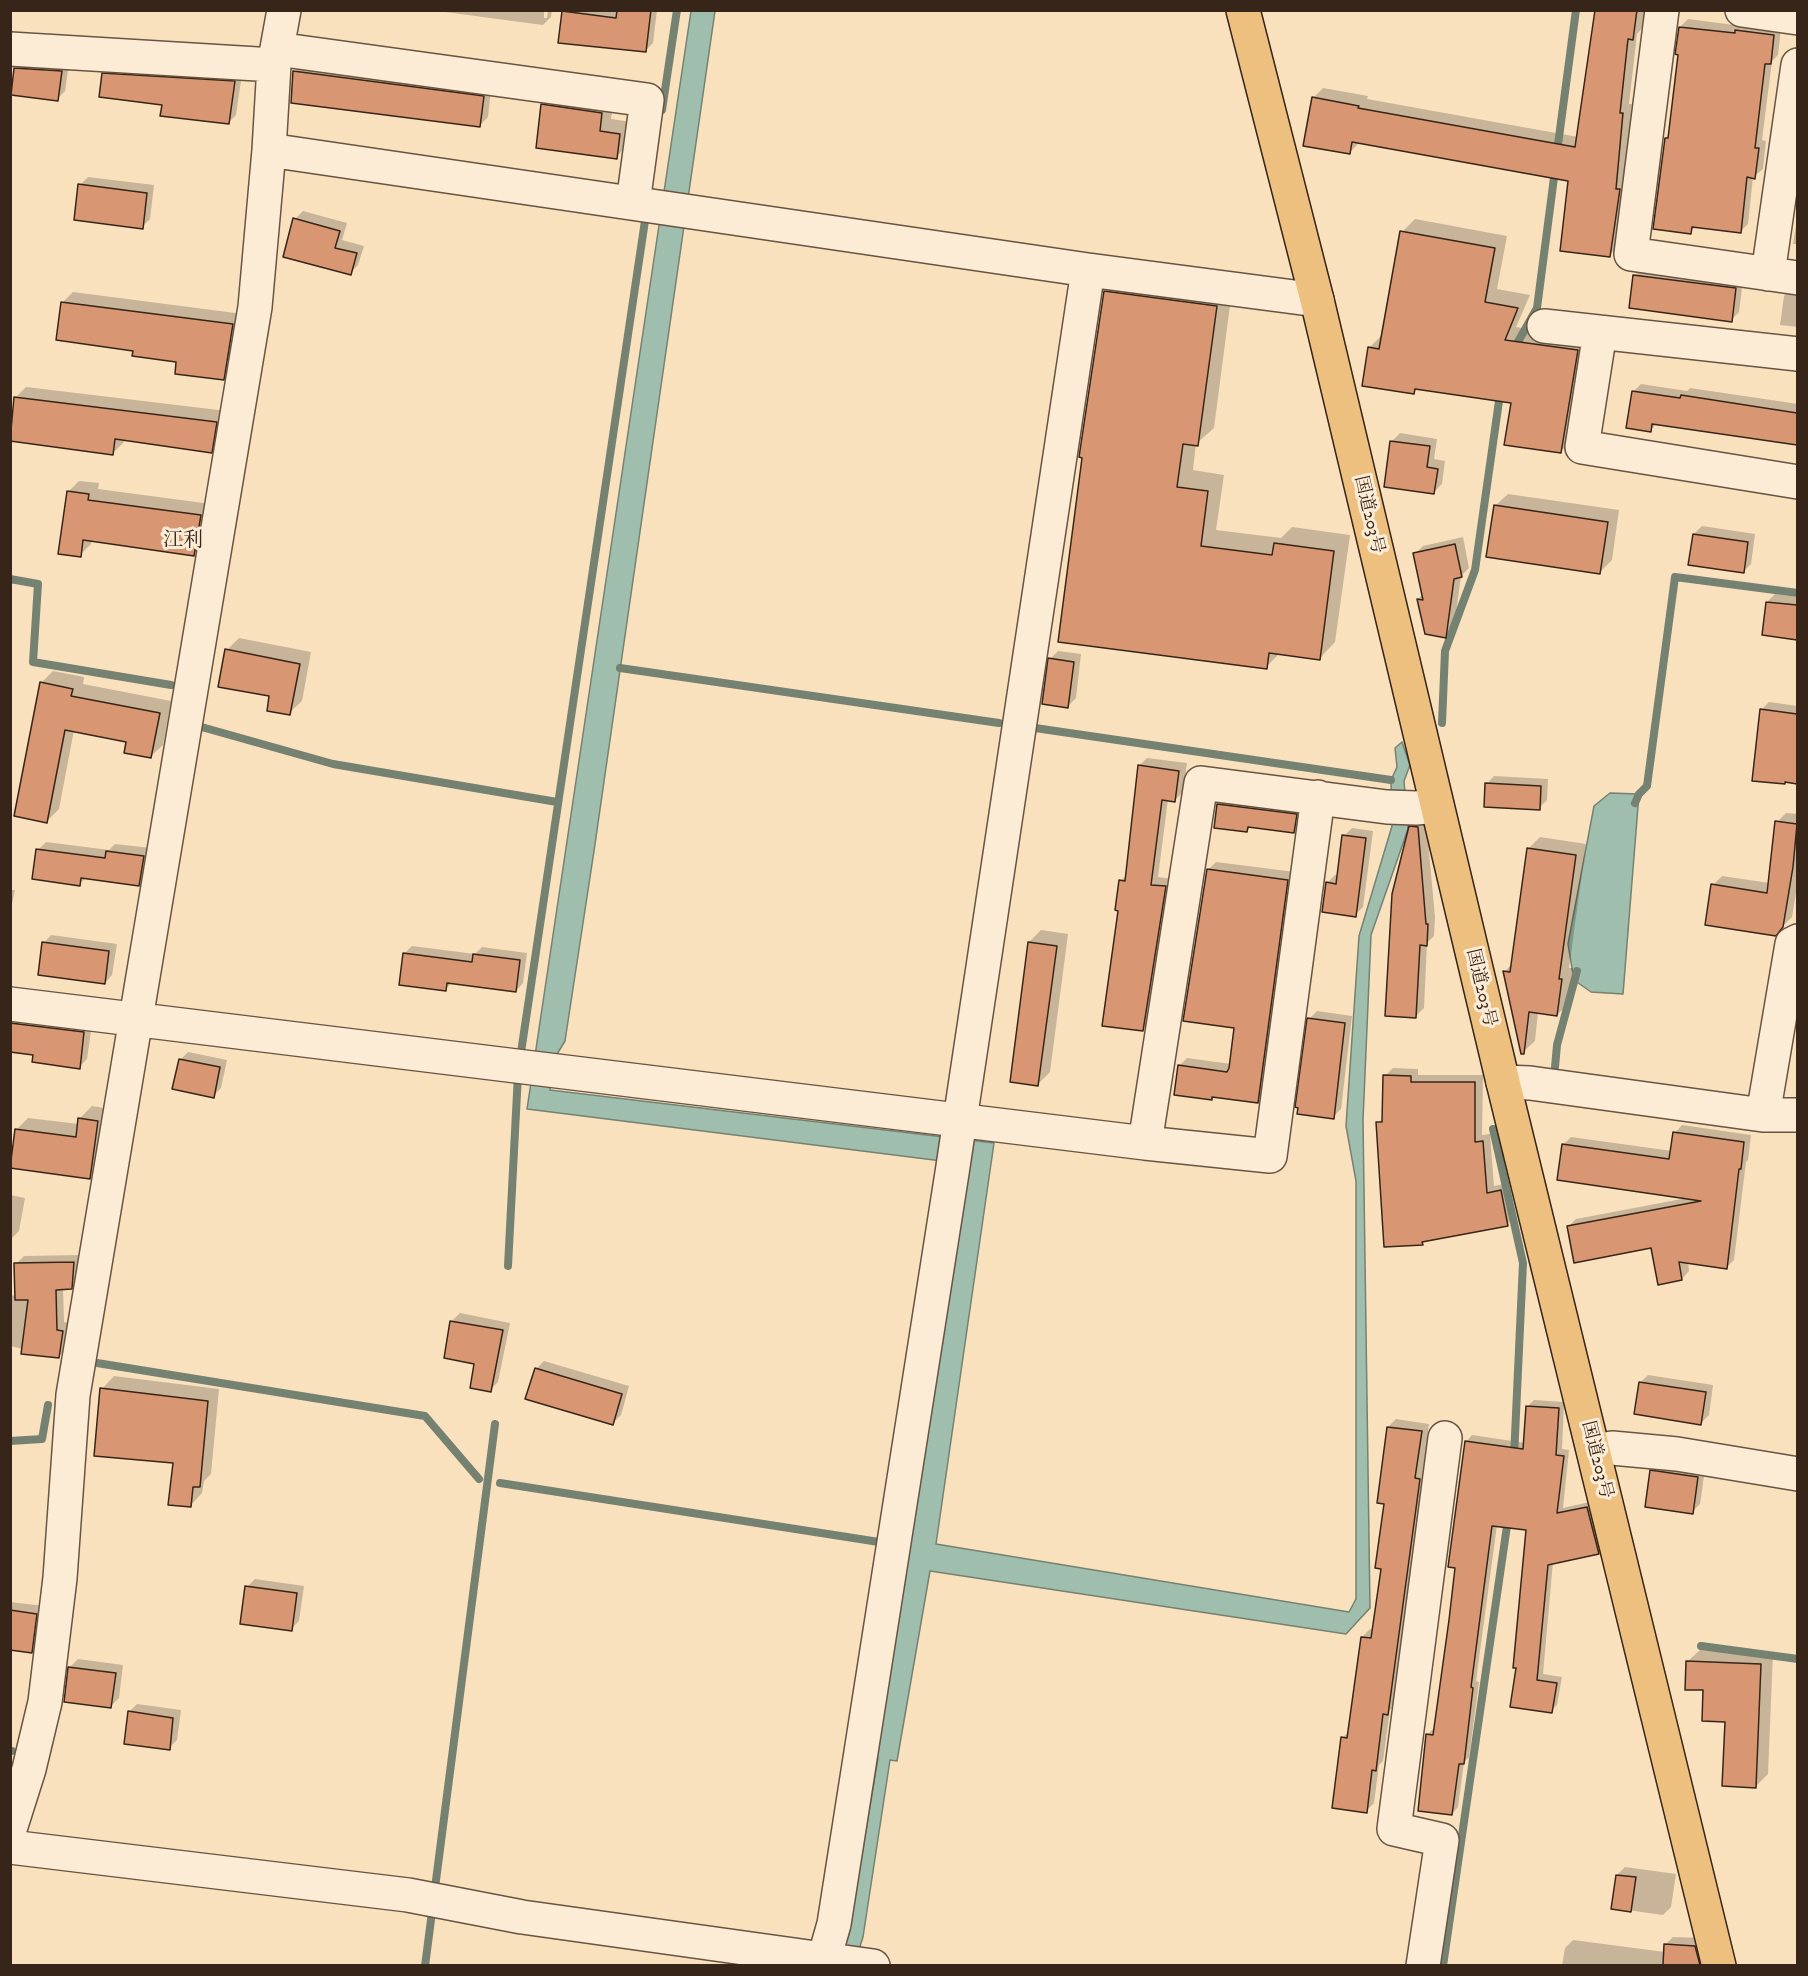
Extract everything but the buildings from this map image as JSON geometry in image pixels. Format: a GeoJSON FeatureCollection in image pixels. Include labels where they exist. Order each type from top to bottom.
{"type":"FeatureCollection","features":[{"type":"Feature","properties":{"kind":"highway","name":"国道203号"},"geometry":{"type":"LineString","coordinates":[[1243,10],[1317,300],[1414,807],[1503,1082],[1719,1965]]}},
{"type":"Feature","properties":{"kind":"street"},"geometry":{"type":"LineString","coordinates":[[10,1829],[29,1769],[45,1702],[60,1578],[72,1395],[255,307],[275,57],[284,10]]}},
{"type":"Feature","properties":{"kind":"street"},"geometry":{"type":"LineString","coordinates":[[1662,10],[1631,254],[1783,276],[1797,65]]}},
{"type":"Feature","properties":{"kind":"street"},"geometry":{"type":"LineString","coordinates":[[1742,10],[1797,18]]}},
{"type":"Feature","properties":{"kind":"street"},"geometry":{"type":"LineString","coordinates":[[10,48],[275,57],[647,100],[633,203]]}},
{"type":"Feature","properties":{"kind":"street"},"geometry":{"type":"LineString","coordinates":[[269,150],[1088,270],[1317,300]]}},
{"type":"Feature","properties":{"kind":"street"},"geometry":{"type":"LineString","coordinates":[[823,1962],[834,1924],[952,1173],[1088,270]]}},
{"type":"Feature","properties":{"kind":"street"},"geometry":{"type":"LineString","coordinates":[[1544,326],[1797,354]]}},
{"type":"Feature","properties":{"kind":"street"},"geometry":{"type":"LineString","coordinates":[[1600,332],[1582,447],[1797,482]]}},
{"type":"Feature","properties":{"kind":"street"},"geometry":{"type":"LineString","coordinates":[[1145,1143],[1201,783],[1414,807]]}},
{"type":"Feature","properties":{"kind":"street"},"geometry":{"type":"LineString","coordinates":[[10,1004],[1145,1143],[1270,1156],[1318,797]]}},
{"type":"Feature","properties":{"kind":"street"},"geometry":{"type":"LineString","coordinates":[[1763,1115],[1792,944],[1797,941]]}},
{"type":"Feature","properties":{"kind":"street"},"geometry":{"type":"LineString","coordinates":[[1503,1082],[1530,1083],[1763,1115],[1797,1115]]}},
{"type":"Feature","properties":{"kind":"street"},"geometry":{"type":"LineString","coordinates":[[1423,1965],[1442,1840],[1394,1829],[1445,1438]]}},
{"type":"Feature","properties":{"kind":"street"},"geometry":{"type":"LineString","coordinates":[[1594,1451],[1612,1448],[1677,1454],[1797,1474]]}},
{"type":"Feature","properties":{"kind":"street"},"geometry":{"type":"LineString","coordinates":[[10,1847],[408,1895],[522,1917],[823,1962],[869,1965]]}},
{"type":"Feature","properties":{"kind":"shaded area"},"geometry":{"type":"Polygon","coordinates":[[[691,11],[715,11],[565,1041],[551,1064],[550,1090],[994,1143],[936,1544],[1349,1612],[1356,1599],[1356,1181],[1346,1126],[1359,936],[1392,826],[1391,780],[1397,767],[1395,748],[1402,742],[1410,765],[1404,781],[1408,829],[1371,935],[1363,1120],[1370,1608],[1346,1634],[930,1571],[897,1761],[890,1760],[863,1937],[854,1965],[839,1965],[849,1932],[878,1758],[874,1757],[966,1164],[527,1109],[691,11]]]}},
{"type":"Feature","properties":{"kind":"shaded area"},"geometry":{"type":"Polygon","coordinates":[[[1610,793],[1639,794],[1623,994],[1591,992],[1574,980],[1568,944],[1594,806],[1610,793]]]}},
{"type":"Feature","properties":{"kind":"waterway"},"geometry":{"type":"LineString","coordinates":[[662,110],[677,10]]}},
{"type":"Feature","properties":{"kind":"waterway"},"geometry":{"type":"LineString","coordinates":[[1557,152],[1576,10]]}},
{"type":"Feature","properties":{"kind":"waterway"},"geometry":{"type":"LineString","coordinates":[[1514,349],[1537,308],[1555,170]]}},
{"type":"Feature","properties":{"kind":"waterway"},"geometry":{"type":"LineString","coordinates":[[520,1059],[646,214]]}},
{"type":"Feature","properties":{"kind":"waterway"},"geometry":{"type":"LineString","coordinates":[[1442,723],[1445,651],[1475,570],[1500,394]]}},
{"type":"Feature","properties":{"kind":"waterway"},"geometry":{"type":"LineString","coordinates":[[1635,803],[1639,794],[1647,786],[1675,577],[1798,593]]}},
{"type":"Feature","properties":{"kind":"waterway"},"geometry":{"type":"LineString","coordinates":[[10,579],[38,584],[33,662],[171,685]]}},
{"type":"Feature","properties":{"kind":"waterway"},"geometry":{"type":"LineString","coordinates":[[620,668],[999,723]]}},
{"type":"Feature","properties":{"kind":"waterway"},"geometry":{"type":"LineString","coordinates":[[198,726],[333,764],[557,802]]}},
{"type":"Feature","properties":{"kind":"waterway"},"geometry":{"type":"LineString","coordinates":[[1035,728],[1391,780]]}},
{"type":"Feature","properties":{"kind":"waterway"},"geometry":{"type":"LineString","coordinates":[[1555,1067],[1557,1045],[1577,971]]}},
{"type":"Feature","properties":{"kind":"waterway"},"geometry":{"type":"LineString","coordinates":[[508,1266],[518,1074]]}},
{"type":"Feature","properties":{"kind":"waterway"},"geometry":{"type":"LineString","coordinates":[[1493,1129],[1523,1263],[1514,1457]]}},
{"type":"Feature","properties":{"kind":"waterway"},"geometry":{"type":"LineString","coordinates":[[97,1363],[425,1416],[479,1479]]}},
{"type":"Feature","properties":{"kind":"waterway"},"geometry":{"type":"LineString","coordinates":[[10,1441],[42,1439],[48,1405]]}},
{"type":"Feature","properties":{"kind":"waterway"},"geometry":{"type":"LineString","coordinates":[[435,1888],[495,1424]]}},
{"type":"Feature","properties":{"kind":"waterway"},"geometry":{"type":"LineString","coordinates":[[500,1483],[879,1542]]}},
{"type":"Feature","properties":{"kind":"waterway"},"geometry":{"type":"LineString","coordinates":[[1443,1966],[1508,1519]]}},
{"type":"Feature","properties":{"kind":"waterway"},"geometry":{"type":"LineString","coordinates":[[1701,1646],[1798,1659]]}},
{"type":"Feature","properties":{"kind":"waterway"},"geometry":{"type":"LineString","coordinates":[[425,1966],[432,1912]]}},
{"type":"Feature","properties":{"kind":"district","name":"江利"},"geometry":{"type":"Point","coordinates":[183,542]}}]}
